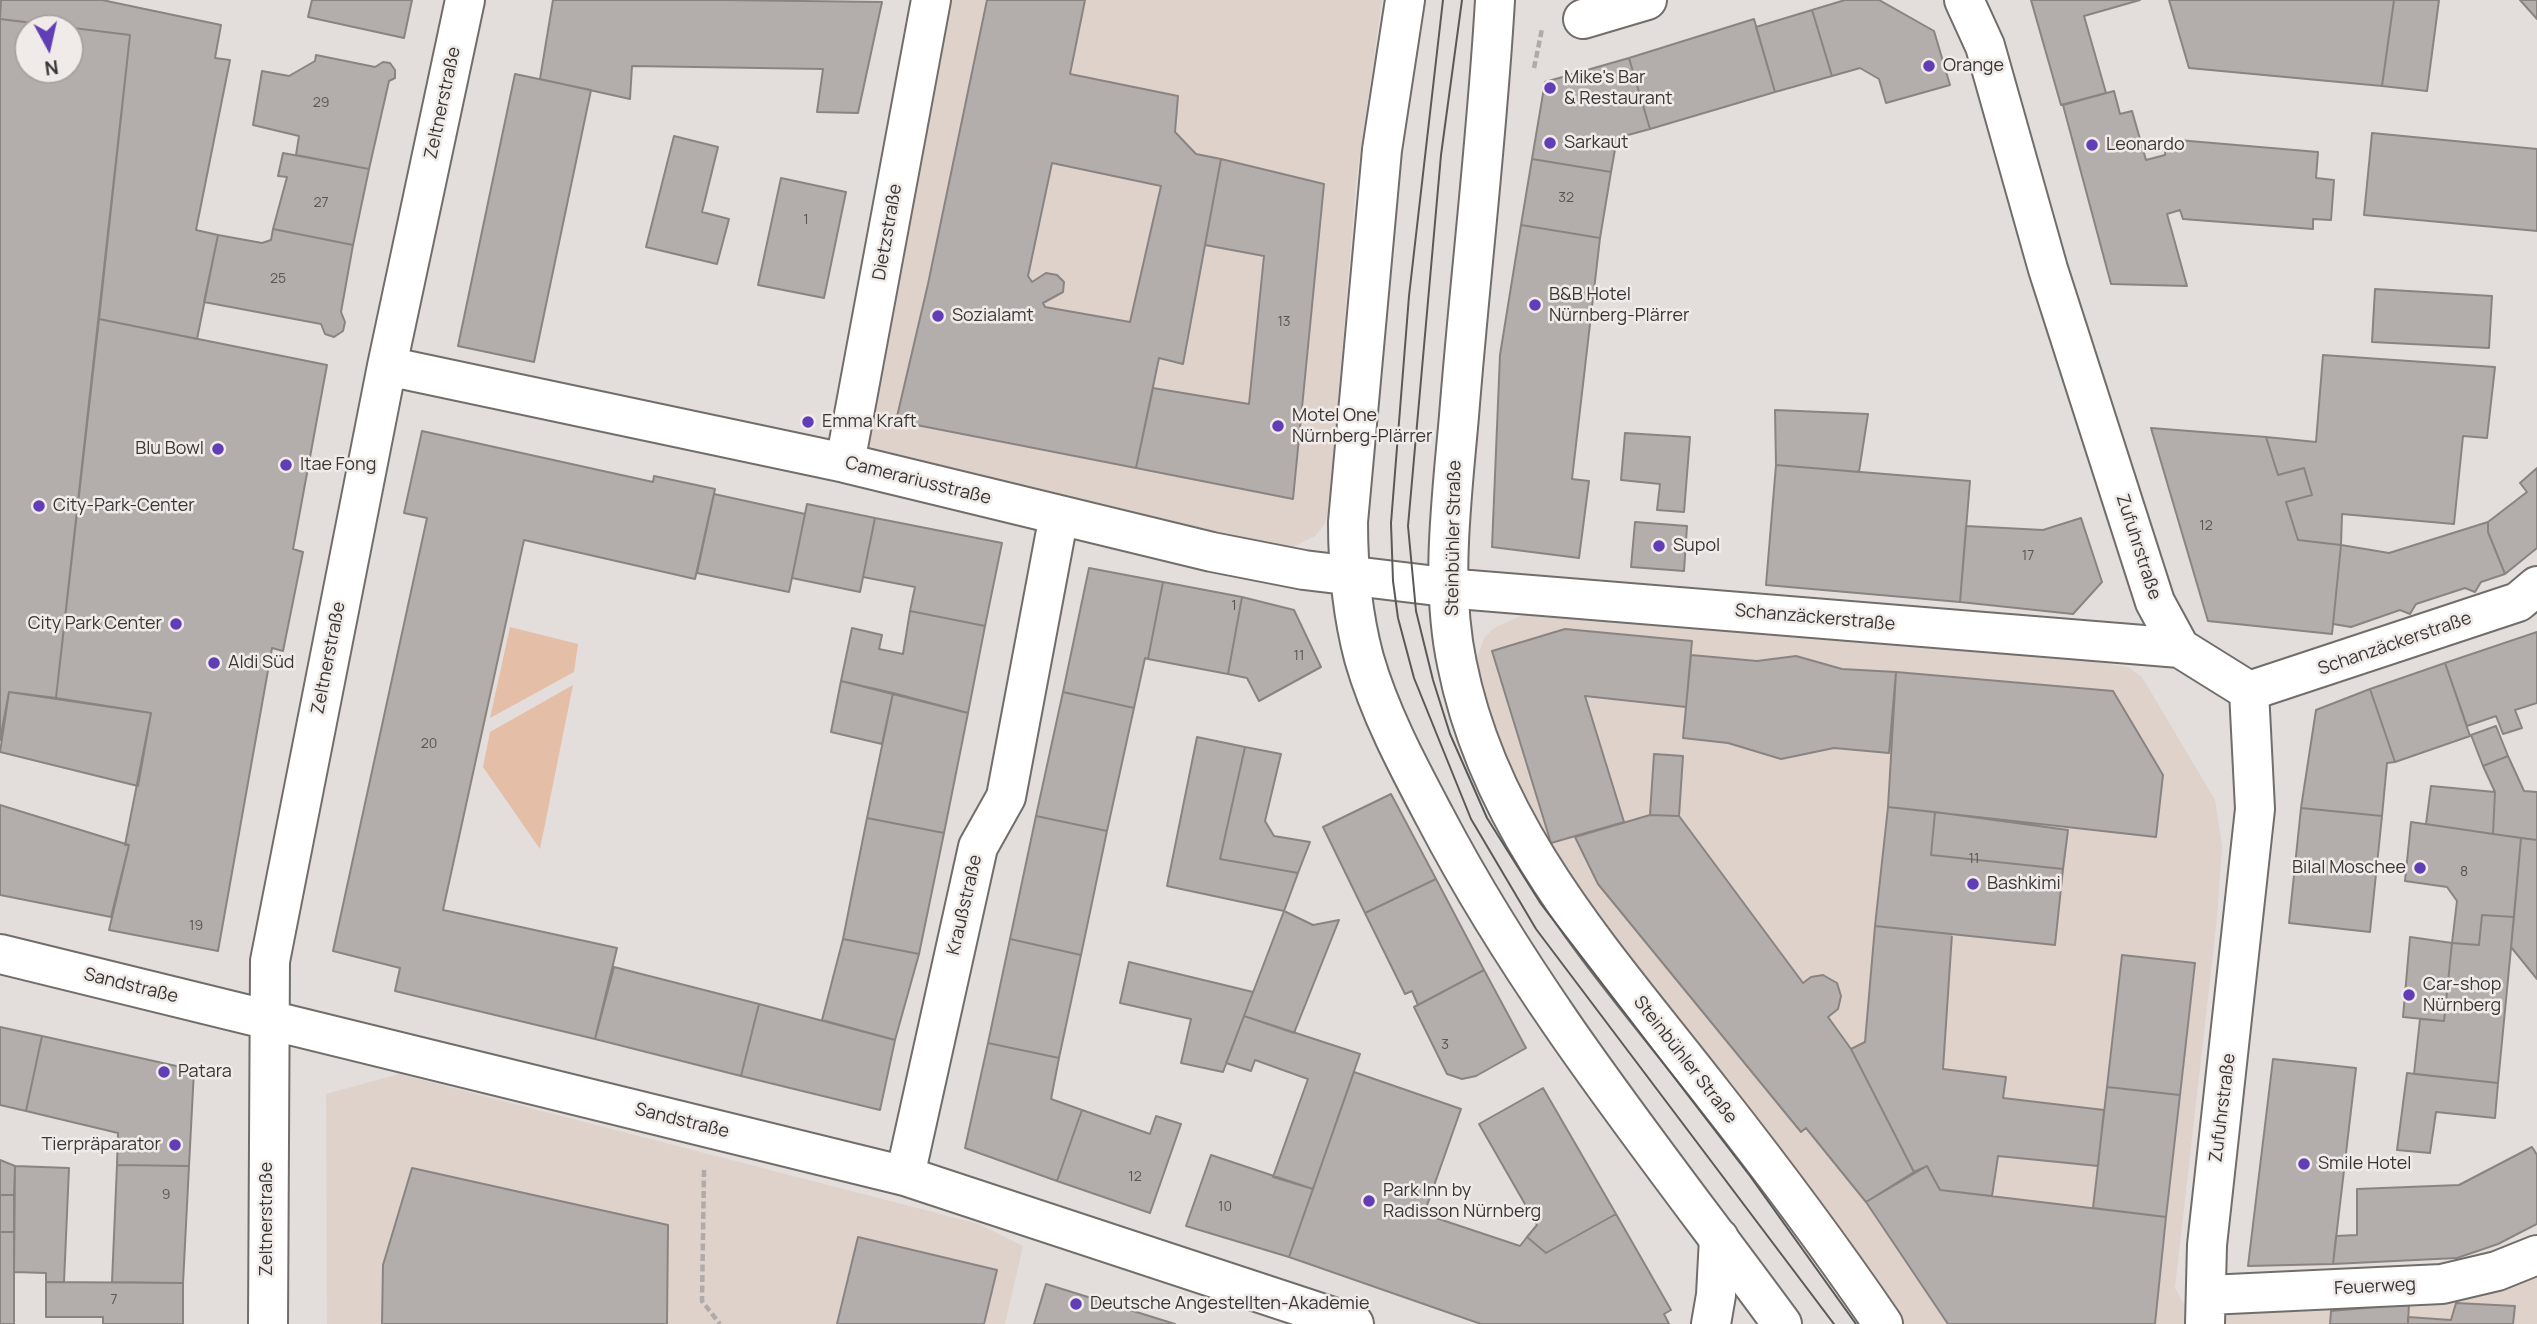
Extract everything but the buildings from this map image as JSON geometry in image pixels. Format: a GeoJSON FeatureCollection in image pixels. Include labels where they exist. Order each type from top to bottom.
{"type":"FeatureCollection","features":[{"type":"Feature","properties":{"kind":"street","name":"Zeltnerstraße"},"geometry":{"type":"LineString","coordinates":[[268,1324],[268,989],[276,925],[387,366],[465,0]]}},
{"type":"Feature","properties":{"kind":"street","name":"Dietzstraße"},"geometry":{"type":"LineString","coordinates":[[845,463],[930,0]]}},
{"type":"Feature","properties":{"kind":"street"},"geometry":{"type":"LineString","coordinates":[[1405,0],[1392,68],[1378,186],[1350,493],[1349,576],[1360,640],[1382,709],[1473,887],[1539,994],[1782,1324]]}},
{"type":"Feature","properties":{"kind":"street","name":"Steinbühler Straße"},"geometry":{"type":"LineString","coordinates":[[1495,0],[1457,442],[1450,587],[1454,648],[1465,699],[1486,761],[1532,854],[1588,938],[1714,1095],[1883,1324]]}},
{"type":"Feature","properties":{"kind":"street"},"geometry":{"type":"LineString","coordinates":[[1583,19],[1647,0]]}},
{"type":"Feature","properties":{"kind":"street","name":"Zufuhrstraße"},"geometry":{"type":"LineString","coordinates":[[1964,0],[1985,46],[2048,269],[2155,602],[2180,648],[2249,691],[2255,809],[2207,1245],[2206,1310]]}},
{"type":"Feature","properties":{"kind":"street","name":"Camerariusstraße"},"geometry":{"type":"LineString","coordinates":[[387,366],[845,463],[1212,552],[1349,576],[1450,587]]}},
{"type":"Feature","properties":{"kind":"street","name":"Kraußstraße"},"geometry":{"type":"LineString","coordinates":[[905,1176],[978,847],[1006,797],[1059,515]]}},
{"type":"Feature","properties":{"kind":"street","name":"Schanzäckerstraße"},"geometry":{"type":"LineString","coordinates":[[2249,691],[2518,602],[2537,586]]}},
{"type":"Feature","properties":{"kind":"street","name":"Schanzäckerstraße"},"geometry":{"type":"LineString","coordinates":[[1450,587],[2180,648]]}},
{"type":"Feature","properties":{"kind":"street","name":"Sandstraße"},"geometry":{"type":"LineString","coordinates":[[0,954],[905,1176],[1354,1324]]}},
{"type":"Feature","properties":{"kind":"street"},"geometry":{"type":"LineString","coordinates":[[1711,1324],[1716,1294],[1718,1238]]}},
{"type":"Feature","properties":{"kind":"street","name":"Feuerweg"},"geometry":{"type":"LineString","coordinates":[[2206,1310],[2442,1284],[2497,1271],[2537,1255]]}},
{"type":"Feature","properties":{"kind":"path"},"geometry":{"type":"LineString","coordinates":[[1531,75],[1542,28]]}},
{"type":"Feature","properties":{"kind":"path"},"geometry":{"type":"LineString","coordinates":[[705,1127],[702,1301],[720,1324]]}},
{"type":"Feature","properties":{"kind":"shaded area"},"geometry":{"type":"Polygon","coordinates":[[[937,0],[1382,0],[1356,183],[1329,509],[1324,525],[1315,536],[1293,547],[1282,547],[850,444],[937,0]]]}},
{"type":"Feature","properties":{"kind":"shaded area"},"geometry":{"type":"Polygon","coordinates":[[[1552,613],[2075,659],[2128,667],[2142,677],[2215,800],[2222,846],[2217,919],[2175,1288],[2184,1304],[2446,1293],[2537,1267],[2537,1324],[1895,1324],[1587,916],[1526,812],[1487,712],[1476,661],[1484,638],[1494,628],[1525,614],[1552,613]]]}},
{"type":"Feature","properties":{"kind":"shaded area"},"geometry":{"type":"Polygon","coordinates":[[[510,627],[578,644],[574,672],[490,718],[510,627]]]}},
{"type":"Feature","properties":{"kind":"shaded area"},"geometry":{"type":"Polygon","coordinates":[[[573,685],[540,849],[483,767],[490,732],[573,685]]]}},
{"type":"Feature","properties":{"kind":"shaded area"},"geometry":{"type":"Polygon","coordinates":[[[399,1074],[979,1224],[1023,1246],[1005,1324],[327,1324],[326,1094],[399,1074]]]}},
{"type":"Feature","properties":{"kind":"tram line"},"geometry":{"type":"LineString","coordinates":[[1443,0],[1409,296],[1391,523],[1393,581],[1398,618],[1414,678],[1471,819],[1536,929],[1834,1324]]}},
{"type":"Feature","properties":{"kind":"tram line"},"geometry":{"type":"LineString","coordinates":[[1462,0],[1441,155],[1408,526],[1416,611],[1433,680],[1450,734],[1487,818],[1541,904],[1750,1176],[1856,1324]]}},
{"type":"Feature","properties":{"kind":"place","name":"Orange"},"geometry":{"type":"Point","coordinates":[1929,66]}},
{"type":"Feature","properties":{"kind":"place","name":"Mike's Bar & Restaurant"},"geometry":{"type":"Point","coordinates":[1550,88]}},
{"type":"Feature","properties":{"kind":"place","name":"Sarkaut"},"geometry":{"type":"Point","coordinates":[1550,143]}},
{"type":"Feature","properties":{"kind":"place","name":"Leonardo"},"geometry":{"type":"Point","coordinates":[2092,145]}},
{"type":"Feature","properties":{"kind":"place","name":"B&B Hotel Nürnberg-Plärrer"},"geometry":{"type":"Point","coordinates":[1535,305]}},
{"type":"Feature","properties":{"kind":"place","name":"Sozialamt"},"geometry":{"type":"Point","coordinates":[938,316]}},
{"type":"Feature","properties":{"kind":"place","name":"Emma Kraft"},"geometry":{"type":"Point","coordinates":[808,422]}},
{"type":"Feature","properties":{"kind":"place","name":"Motel One Nürnberg-Plärrer"},"geometry":{"type":"Point","coordinates":[1278,426]}},
{"type":"Feature","properties":{"kind":"place","name":"Blu Bowl"},"geometry":{"type":"Point","coordinates":[218,449]}},
{"type":"Feature","properties":{"kind":"place","name":"Itae Fong"},"geometry":{"type":"Point","coordinates":[286,465]}},
{"type":"Feature","properties":{"kind":"place","name":"City-Park-Center"},"geometry":{"type":"Point","coordinates":[39,506]}},
{"type":"Feature","properties":{"kind":"place","name":"Supol"},"geometry":{"type":"Point","coordinates":[1659,546]}},
{"type":"Feature","properties":{"kind":"place","name":"City Park Center"},"geometry":{"type":"Point","coordinates":[176,624]}},
{"type":"Feature","properties":{"kind":"place","name":"Aldi Süd"},"geometry":{"type":"Point","coordinates":[214,663]}},
{"type":"Feature","properties":{"kind":"place","name":"Bilal Moschee"},"geometry":{"type":"Point","coordinates":[2420,868]}},
{"type":"Feature","properties":{"kind":"place","name":"Bashkimi"},"geometry":{"type":"Point","coordinates":[1973,884]}},
{"type":"Feature","properties":{"kind":"place","name":"Car-shop Nürnberg"},"geometry":{"type":"Point","coordinates":[2409,995]}},
{"type":"Feature","properties":{"kind":"place","name":"Patara"},"geometry":{"type":"Point","coordinates":[164,1072]}},
{"type":"Feature","properties":{"kind":"place","name":"Tierpräparator"},"geometry":{"type":"Point","coordinates":[175,1145]}},
{"type":"Feature","properties":{"kind":"place","name":"Smile Hotel"},"geometry":{"type":"Point","coordinates":[2304,1164]}},
{"type":"Feature","properties":{"kind":"place","name":"Park Inn by Radisson Nürnberg"},"geometry":{"type":"Point","coordinates":[1369,1201]}},
{"type":"Feature","properties":{"kind":"place","name":"Deutsche Angestellten-Akademie"},"geometry":{"type":"Point","coordinates":[1076,1304]}}]}
